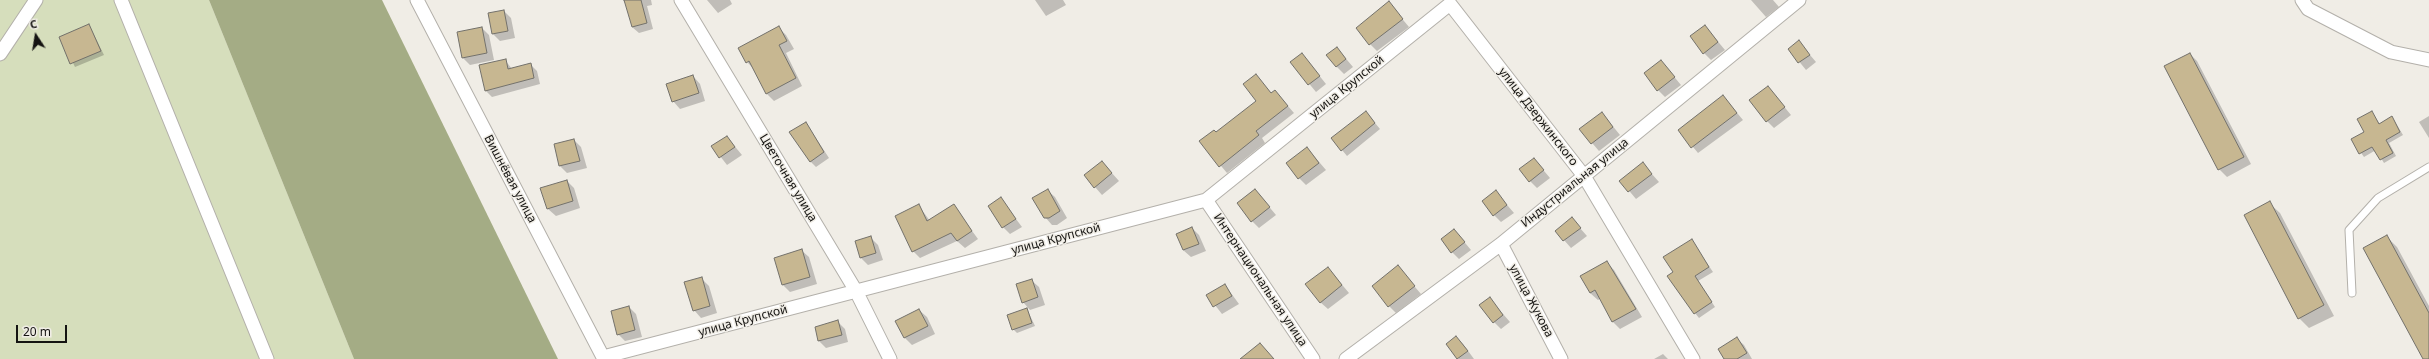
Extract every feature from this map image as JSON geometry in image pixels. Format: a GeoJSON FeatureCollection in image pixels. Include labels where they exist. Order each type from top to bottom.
{"type":"FeatureCollection","features":[{"type":"Feature","properties":{"kind":"street"},"geometry":{"type":"LineString","coordinates":[[0,54],[36,0]]}},
{"type":"Feature","properties":{"kind":"street"},"geometry":{"type":"LineString","coordinates":[[121,0],[267,359]]}},
{"type":"Feature","properties":{"kind":"street","name":"Вишнёвая улица"},"geometry":{"type":"LineString","coordinates":[[417,0],[604,358]]}},
{"type":"Feature","properties":{"kind":"street","name":"Цветочная улица"},"geometry":{"type":"LineString","coordinates":[[681,0],[856,291],[890,359]]}},
{"type":"Feature","properties":{"kind":"street","name":"Индустриальная улица"},"geometry":{"type":"LineString","coordinates":[[1346,359],[1501,244],[1799,0]]}},
{"type":"Feature","properties":{"kind":"street"},"geometry":{"type":"LineString","coordinates":[[2302,0],[2308,10],[2391,52],[2429,60]]}},
{"type":"Feature","properties":{"kind":"street","name":"улица Крупской"},"geometry":{"type":"LineString","coordinates":[[604,358],[1206,200],[1450,4]]}},
{"type":"Feature","properties":{"kind":"street","name":"улица Дзержинского"},"geometry":{"type":"LineString","coordinates":[[1450,4],[1584,176],[1693,359]]}},
{"type":"Feature","properties":{"kind":"street","name":"Интернациональная улица"},"geometry":{"type":"LineString","coordinates":[[1206,200],[1313,359]]}},
{"type":"Feature","properties":{"kind":"street","name":"улица Жукова"},"geometry":{"type":"LineString","coordinates":[[1501,244],[1562,359]]}},
{"type":"Feature","properties":{"kind":"lane"},"geometry":{"type":"LineString","coordinates":[[2352,293],[2349,230],[2378,198],[2429,167]]}},
{"type":"Feature","properties":{"kind":"green space"},"geometry":{"type":"Polygon","coordinates":[[[0,0],[209,0],[354,359],[0,359],[0,0]]]}},
{"type":"Feature","properties":{"kind":"green space"},"geometry":{"type":"Polygon","coordinates":[[[209,0],[382,0],[558,359],[354,359],[209,0]]]}},
{"type":"Feature","properties":{"kind":"building"},"geometry":{"type":"Polygon","coordinates":[[[624,0],[641,0],[647,23],[632,27],[624,0]]]}},
{"type":"Feature","properties":{"kind":"building"},"geometry":{"type":"Polygon","coordinates":[[[1389,1],[1403,19],[1369,45],[1356,28],[1389,1]]]}},
{"type":"Feature","properties":{"kind":"building"},"geometry":{"type":"Polygon","coordinates":[[[504,10],[508,31],[492,34],[488,13],[504,10]]]}},
{"type":"Feature","properties":{"kind":"building"},"geometry":{"type":"Polygon","coordinates":[[[89,24],[101,51],[70,64],[59,37],[89,24]]]}},
{"type":"Feature","properties":{"kind":"building"},"geometry":{"type":"Polygon","coordinates":[[[1705,25],[1718,42],[1703,54],[1690,36],[1705,25]]]}},
{"type":"Feature","properties":{"kind":"building"},"geometry":{"type":"Polygon","coordinates":[[[779,26],[787,41],[779,45],[796,78],[766,94],[749,61],[746,63],[738,48],[779,26]]]}},
{"type":"Feature","properties":{"kind":"building"},"geometry":{"type":"Polygon","coordinates":[[[482,27],[487,53],[462,58],[457,32],[482,27]]]}},
{"type":"Feature","properties":{"kind":"building"},"geometry":{"type":"Polygon","coordinates":[[[1799,40],[1810,55],[1798,63],[1788,49],[1799,40]]]}},
{"type":"Feature","properties":{"kind":"building"},"geometry":{"type":"Polygon","coordinates":[[[1337,47],[1346,59],[1336,67],[1326,55],[1337,47]]]}},
{"type":"Feature","properties":{"kind":"building"},"geometry":{"type":"Polygon","coordinates":[[[1302,53],[1320,76],[1308,85],[1290,62],[1302,53]]]}},
{"type":"Feature","properties":{"kind":"building"},"geometry":{"type":"Polygon","coordinates":[[[2190,53],[2244,157],[2218,170],[2164,66],[2190,53]]]}},
{"type":"Feature","properties":{"kind":"building"},"geometry":{"type":"Polygon","coordinates":[[[506,59],[508,69],[531,63],[534,78],[485,91],[479,65],[506,59]]]}},
{"type":"Feature","properties":{"kind":"building"},"geometry":{"type":"Polygon","coordinates":[[[1661,60],[1675,77],[1657,91],[1644,73],[1661,60]]]}},
{"type":"Feature","properties":{"kind":"building"},"geometry":{"type":"Polygon","coordinates":[[[1256,74],[1271,93],[1275,90],[1288,106],[1256,131],[1259,135],[1219,167],[1199,141],[1214,130],[1216,132],[1256,101],[1243,84],[1256,74]]]}},
{"type":"Feature","properties":{"kind":"building"},"geometry":{"type":"Polygon","coordinates":[[[693,75],[699,93],[672,102],[666,84],[693,75]]]}},
{"type":"Feature","properties":{"kind":"building"},"geometry":{"type":"Polygon","coordinates":[[[1768,86],[1785,107],[1766,122],[1749,100],[1768,86]]]}},
{"type":"Feature","properties":{"kind":"building"},"geometry":{"type":"Polygon","coordinates":[[[1723,95],[1737,113],[1691,148],[1678,130],[1723,95]]]}},
{"type":"Feature","properties":{"kind":"building"},"geometry":{"type":"Polygon","coordinates":[[[1366,111],[1375,123],[1341,151],[1331,138],[1366,111]]]}},
{"type":"Feature","properties":{"kind":"building"},"geometry":{"type":"Polygon","coordinates":[[[2372,111],[2379,124],[2392,116],[2400,132],[2386,140],[2393,153],[2380,160],[2372,147],[2359,154],[2351,139],[2364,132],[2357,119],[2372,111]]]}},
{"type":"Feature","properties":{"kind":"building"},"geometry":{"type":"Polygon","coordinates":[[[1602,112],[1613,127],[1591,144],[1579,129],[1602,112]]]}},
{"type":"Feature","properties":{"kind":"building"},"geometry":{"type":"Polygon","coordinates":[[[806,122],[824,152],[810,162],[789,132],[806,122]]]}},
{"type":"Feature","properties":{"kind":"building"},"geometry":{"type":"Polygon","coordinates":[[[727,136],[735,147],[719,158],[711,146],[727,136]]]}},
{"type":"Feature","properties":{"kind":"building"},"geometry":{"type":"Polygon","coordinates":[[[574,139],[580,161],[559,166],[554,144],[574,139]]]}},
{"type":"Feature","properties":{"kind":"building"},"geometry":{"type":"Polygon","coordinates":[[[1307,147],[1319,163],[1298,179],[1286,163],[1307,147]]]}},
{"type":"Feature","properties":{"kind":"building"},"geometry":{"type":"Polygon","coordinates":[[[1534,158],[1544,170],[1529,182],[1519,169],[1534,158]]]}},
{"type":"Feature","properties":{"kind":"building"},"geometry":{"type":"Polygon","coordinates":[[[1102,161],[1112,173],[1094,188],[1084,175],[1102,161]]]}},
{"type":"Feature","properties":{"kind":"building"},"geometry":{"type":"Polygon","coordinates":[[[1643,162],[1652,174],[1628,192],[1619,181],[1643,162]]]}},
{"type":"Feature","properties":{"kind":"building"},"geometry":{"type":"Polygon","coordinates":[[[567,180],[573,201],[547,209],[540,188],[567,180]]]}},
{"type":"Feature","properties":{"kind":"building"},"geometry":{"type":"Polygon","coordinates":[[[1048,189],[1060,211],[1049,218],[1044,218],[1032,198],[1048,189]]]}},
{"type":"Feature","properties":{"kind":"building"},"geometry":{"type":"Polygon","coordinates":[[[1255,189],[1270,207],[1251,222],[1237,203],[1255,189]]]}},
{"type":"Feature","properties":{"kind":"building"},"geometry":{"type":"Polygon","coordinates":[[[1496,190],[1507,205],[1493,216],[1482,201],[1496,190]]]}},
{"type":"Feature","properties":{"kind":"building"},"geometry":{"type":"Polygon","coordinates":[[[1001,197],[1016,219],[1002,228],[988,206],[1001,197]]]}},
{"type":"Feature","properties":{"kind":"building"},"geometry":{"type":"Polygon","coordinates":[[[2270,201],[2324,305],[2298,319],[2244,215],[2270,201]]]}},
{"type":"Feature","properties":{"kind":"building"},"geometry":{"type":"Polygon","coordinates":[[[919,204],[927,221],[954,204],[972,231],[957,241],[951,233],[912,252],[895,216],[919,204]]]}},
{"type":"Feature","properties":{"kind":"building"},"geometry":{"type":"Polygon","coordinates":[[[1572,217],[1581,228],[1563,241],[1555,231],[1572,217]]]}},
{"type":"Feature","properties":{"kind":"building"},"geometry":{"type":"Polygon","coordinates":[[[1192,227],[1199,244],[1183,250],[1176,234],[1192,227]]]}},
{"type":"Feature","properties":{"kind":"building"},"geometry":{"type":"Polygon","coordinates":[[[1454,229],[1465,242],[1451,253],[1441,239],[1454,229]]]}},
{"type":"Feature","properties":{"kind":"building"},"geometry":{"type":"Polygon","coordinates":[[[2387,235],[2429,313],[2429,359],[2423,359],[2363,248],[2387,235]]]}},
{"type":"Feature","properties":{"kind":"building"},"geometry":{"type":"Polygon","coordinates":[[[871,236],[876,253],[860,258],[855,241],[871,236]]]}},
{"type":"Feature","properties":{"kind":"building"},"geometry":{"type":"Polygon","coordinates":[[[1692,239],[1709,267],[1695,276],[1712,302],[1694,314],[1667,276],[1673,272],[1663,257],[1692,239]]]}},
{"type":"Feature","properties":{"kind":"building"},"geometry":{"type":"Polygon","coordinates":[[[802,249],[810,277],[782,285],[774,258],[802,249]]]}},
{"type":"Feature","properties":{"kind":"building"},"geometry":{"type":"Polygon","coordinates":[[[1607,261],[1636,309],[1612,322],[1595,290],[1590,293],[1580,276],[1607,261]]]}},
{"type":"Feature","properties":{"kind":"building"},"geometry":{"type":"Polygon","coordinates":[[[1398,265],[1415,286],[1388,307],[1372,286],[1398,265]]]}},
{"type":"Feature","properties":{"kind":"building"},"geometry":{"type":"Polygon","coordinates":[[[1328,267],[1342,285],[1320,303],[1305,284],[1328,267]]]}},
{"type":"Feature","properties":{"kind":"building"},"geometry":{"type":"Polygon","coordinates":[[[702,277],[710,306],[693,311],[684,282],[702,277]]]}},
{"type":"Feature","properties":{"kind":"building"},"geometry":{"type":"Polygon","coordinates":[[[1032,279],[1038,297],[1022,303],[1016,284],[1032,279]]]}},
{"type":"Feature","properties":{"kind":"building"},"geometry":{"type":"Polygon","coordinates":[[[1225,284],[1232,296],[1213,307],[1206,295],[1225,284]]]}},
{"type":"Feature","properties":{"kind":"building"},"geometry":{"type":"Polygon","coordinates":[[[1490,297],[1503,315],[1493,323],[1479,305],[1490,297]]]}},
{"type":"Feature","properties":{"kind":"building"},"geometry":{"type":"Polygon","coordinates":[[[629,306],[635,330],[617,335],[611,311],[629,306]]]}},
{"type":"Feature","properties":{"kind":"building"},"geometry":{"type":"Polygon","coordinates":[[[1027,308],[1032,323],[1012,330],[1007,315],[1027,308]]]}},
{"type":"Feature","properties":{"kind":"building"},"geometry":{"type":"Polygon","coordinates":[[[919,309],[928,326],[904,338],[895,321],[919,309]]]}},
{"type":"Feature","properties":{"kind":"building"},"geometry":{"type":"Polygon","coordinates":[[[838,320],[842,335],[818,341],[815,327],[838,320]]]}},
{"type":"Feature","properties":{"kind":"building"},"geometry":{"type":"Polygon","coordinates":[[[1456,336],[1468,351],[1457,359],[1446,344],[1456,336]]]}},
{"type":"Feature","properties":{"kind":"building"},"geometry":{"type":"Polygon","coordinates":[[[1737,337],[1747,353],[1737,359],[1724,359],[1718,349],[1737,337]]]}},
{"type":"Feature","properties":{"kind":"building"},"geometry":{"type":"Polygon","coordinates":[[[1260,343],[1274,359],[1240,359],[1260,343]]]}}]}
